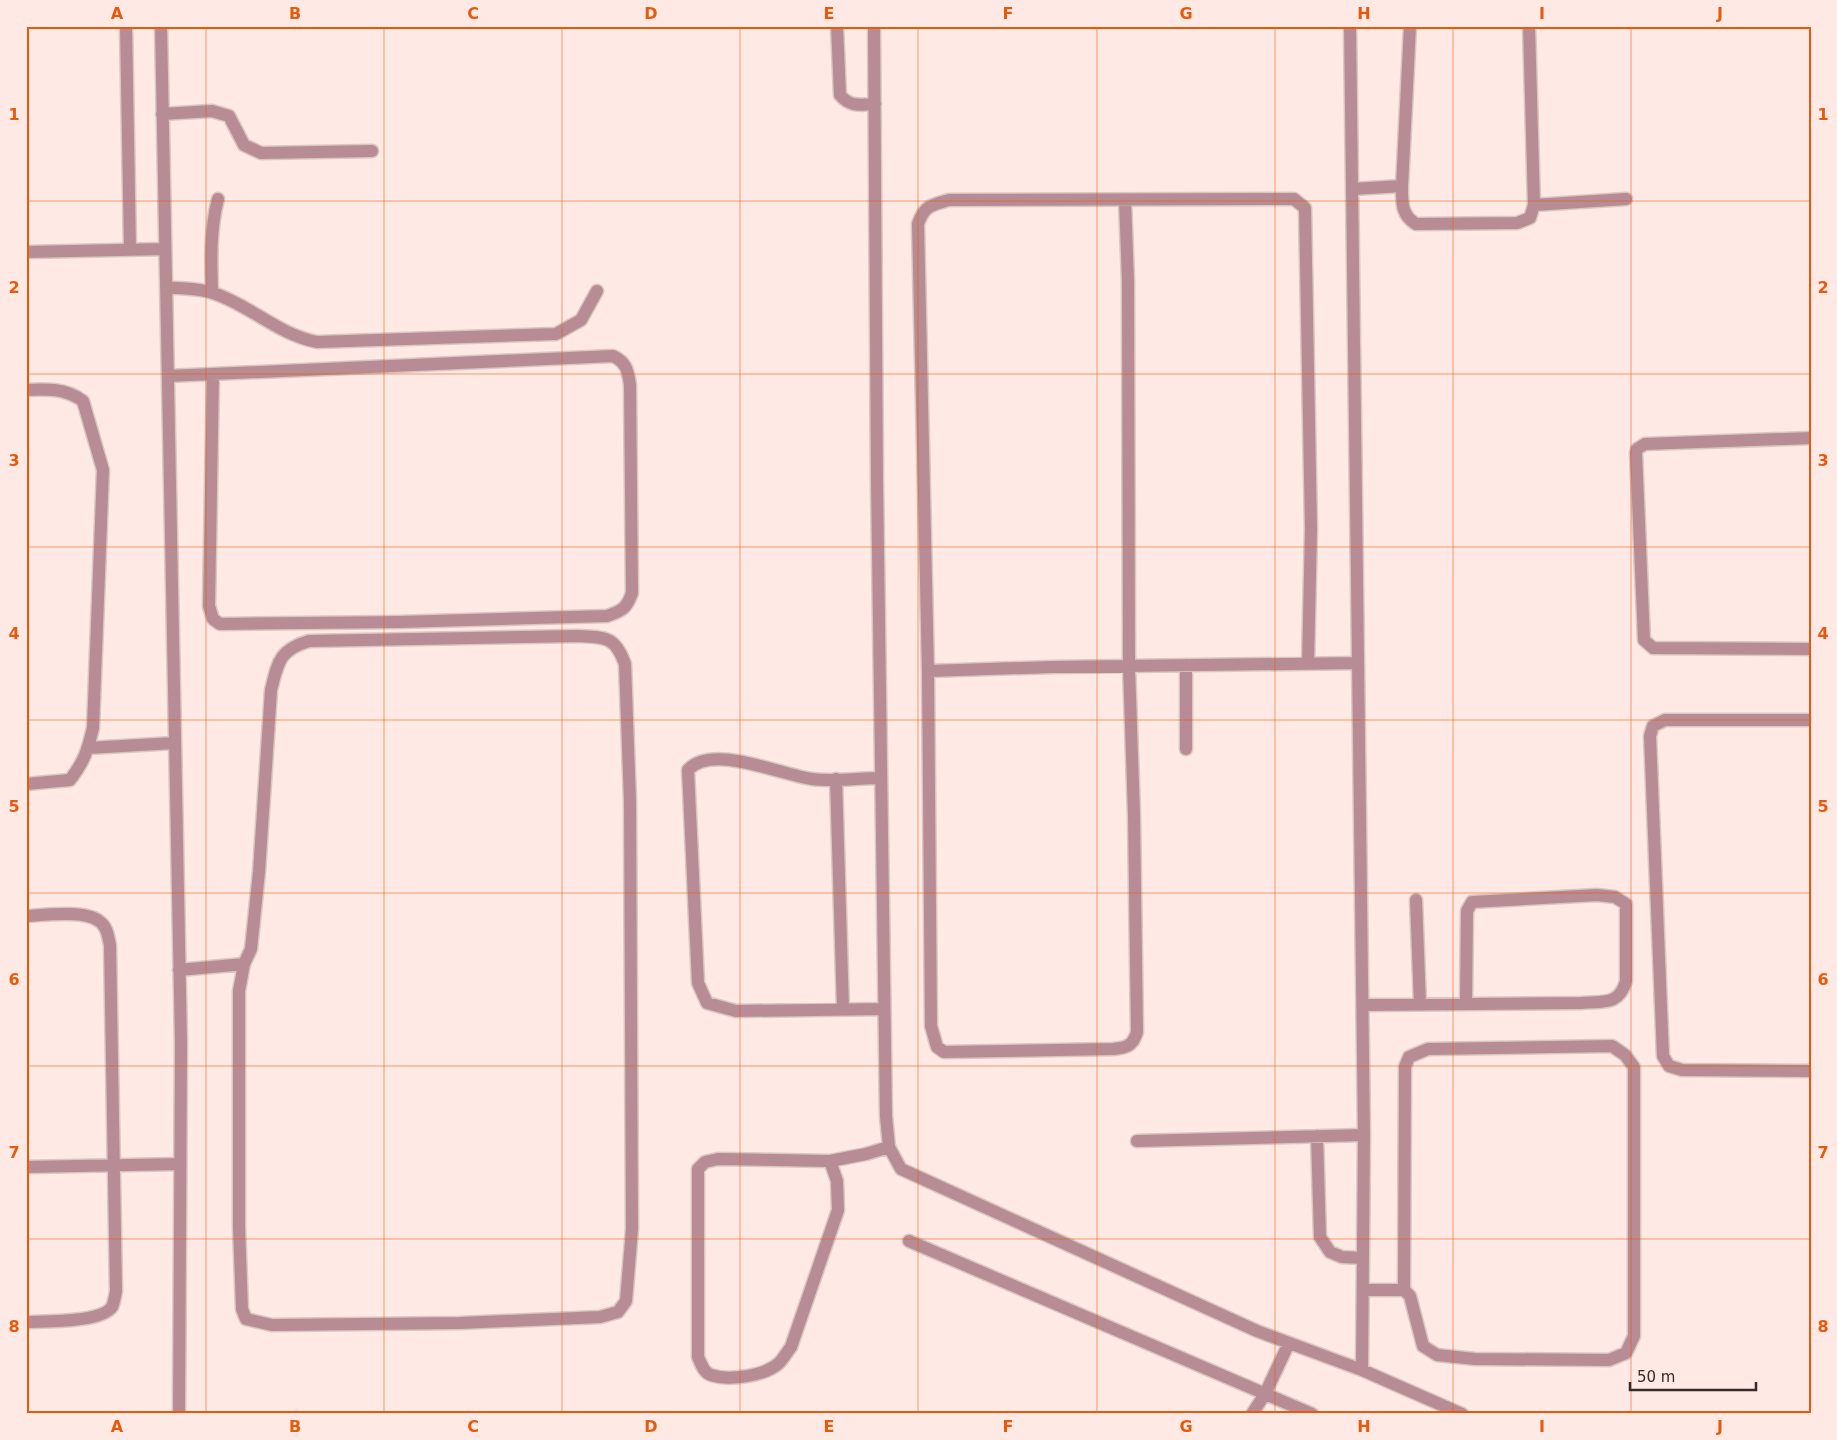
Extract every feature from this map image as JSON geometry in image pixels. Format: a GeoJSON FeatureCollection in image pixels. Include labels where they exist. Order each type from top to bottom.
{"type":"FeatureCollection","features":[{"type":"Feature","properties":{"kind":"lane"},"geometry":{"type":"LineString","coordinates":[[126,26],[130,250]]}},
{"type":"Feature","properties":{"kind":"lane"},"geometry":{"type":"LineString","coordinates":[[161,26],[179,970],[179,1414]]}},
{"type":"Feature","properties":{"kind":"lane"},"geometry":{"type":"LineString","coordinates":[[837,26],[840,95],[846,102],[856,106],[875,104]]}},
{"type":"Feature","properties":{"kind":"lane"},"geometry":{"type":"LineString","coordinates":[[874,26],[884,1008],[886,1116],[889,1147],[901,1169],[1257,1331],[1362,1370],[1446,1410],[1462,1414]]}},
{"type":"Feature","properties":{"kind":"lane"},"geometry":{"type":"LineString","coordinates":[[1350,26],[1363,1005],[1362,1370]]}},
{"type":"Feature","properties":{"kind":"lane"},"geometry":{"type":"LineString","coordinates":[[1410,26],[1402,203],[1408,220],[1416,224],[1517,223],[1530,218],[1534,205],[1529,26]]}},
{"type":"Feature","properties":{"kind":"lane"},"geometry":{"type":"LineString","coordinates":[[162,114],[212,111],[229,116],[244,145],[261,152],[372,151]]}},
{"type":"Feature","properties":{"kind":"lane"},"geometry":{"type":"LineString","coordinates":[[1352,189],[1402,186]]}},
{"type":"Feature","properties":{"kind":"lane"},"geometry":{"type":"LineString","coordinates":[[212,292],[211,247],[214,213],[218,198]]}},
{"type":"Feature","properties":{"kind":"lane"},"geometry":{"type":"LineString","coordinates":[[1125,200],[1128,281],[1129,666],[1134,815],[1137,1032],[1134,1042],[1125,1048],[1113,1049],[944,1052],[937,1047],[931,1026],[928,671],[918,233],[922,212],[933,204],[948,200],[1294,199],[1305,208],[1311,529],[1308,664]]}},
{"type":"Feature","properties":{"kind":"lane"},"geometry":{"type":"LineString","coordinates":[[1534,205],[1626,199]]}},
{"type":"Feature","properties":{"kind":"lane"},"geometry":{"type":"LineString","coordinates":[[26,252],[165,249]]}},
{"type":"Feature","properties":{"kind":"lane"},"geometry":{"type":"LineString","coordinates":[[166,287],[212,292],[243,307],[297,338],[317,342],[556,334],[580,320],[597,290]]}},
{"type":"Feature","properties":{"kind":"lane"},"geometry":{"type":"LineString","coordinates":[[168,376],[613,356],[622,360],[628,371],[630,384],[632,593],[628,606],[621,612],[607,616],[399,622],[220,624],[212,619],[209,606],[213,374]]}},
{"type":"Feature","properties":{"kind":"lane"},"geometry":{"type":"LineString","coordinates":[[26,390],[56,389],[74,394],[82,401],[103,470],[93,728],[86,758],[70,780],[26,784]]}},
{"type":"Feature","properties":{"kind":"lane"},"geometry":{"type":"LineString","coordinates":[[1811,438],[1645,444],[1637,449],[1636,453],[1644,640],[1647,645],[1653,648],[1811,649]]}},
{"type":"Feature","properties":{"kind":"lane"},"geometry":{"type":"LineString","coordinates":[[568,636],[600,637],[613,641],[620,648],[625,664],[630,801],[632,1229],[626,1301],[618,1312],[600,1317],[460,1323],[272,1326],[246,1319],[242,1309],[239,1226],[239,992],[244,964],[251,949],[259,872],[271,690],[277,667],[285,654],[293,646],[309,641],[568,636]]}},
{"type":"Feature","properties":{"kind":"lane"},"geometry":{"type":"LineString","coordinates":[[928,671],[1358,663]]}},
{"type":"Feature","properties":{"kind":"lane"},"geometry":{"type":"LineString","coordinates":[[1186,665],[1186,749]]}},
{"type":"Feature","properties":{"kind":"lane"},"geometry":{"type":"LineString","coordinates":[[1811,720],[1665,720],[1653,726],[1650,736],[1663,1056],[1669,1066],[1682,1070],[1811,1070]]}},
{"type":"Feature","properties":{"kind":"lane"},"geometry":{"type":"LineString","coordinates":[[88,748],[174,744]]}},
{"type":"Feature","properties":{"kind":"lane"},"geometry":{"type":"LineString","coordinates":[[881,778],[814,779],[786,774],[756,765],[718,759],[694,764],[688,770],[698,983],[707,1003],[736,1012],[884,1008]]}},
{"type":"Feature","properties":{"kind":"lane"},"geometry":{"type":"LineString","coordinates":[[836,779],[843,1009]]}},
{"type":"Feature","properties":{"kind":"lane"},"geometry":{"type":"LineString","coordinates":[[1363,1005],[1581,1003],[1614,999],[1623,993],[1626,980],[1626,904],[1615,897],[1597,895],[1472,902],[1467,911],[1466,1003]]}},
{"type":"Feature","properties":{"kind":"lane"},"geometry":{"type":"LineString","coordinates":[[1416,900],[1420,1004]]}},
{"type":"Feature","properties":{"kind":"lane"},"geometry":{"type":"LineString","coordinates":[[26,916],[80,914],[99,920],[107,930],[110,945],[116,1292],[112,1307],[100,1315],[74,1320],[26,1322]]}},
{"type":"Feature","properties":{"kind":"lane"},"geometry":{"type":"LineString","coordinates":[[179,970],[244,964]]}},
{"type":"Feature","properties":{"kind":"lane"},"geometry":{"type":"LineString","coordinates":[[1363,1290],[1404,1290],[1410,1296],[1423,1346],[1437,1355],[1475,1359],[1609,1360],[1626,1353],[1634,1336],[1634,1067],[1625,1055],[1612,1046],[1428,1049],[1409,1057],[1405,1067],[1404,1290]]}},
{"type":"Feature","properties":{"kind":"lane"},"geometry":{"type":"LineString","coordinates":[[1137,1141],[1364,1135]]}},
{"type":"Feature","properties":{"kind":"lane"},"geometry":{"type":"LineString","coordinates":[[1317,1136],[1320,1237],[1330,1252],[1342,1257],[1363,1258]]}},
{"type":"Feature","properties":{"kind":"lane"},"geometry":{"type":"LineString","coordinates":[[830,1161],[837,1181],[838,1210],[791,1347],[778,1364],[764,1372],[729,1377],[710,1375],[704,1370],[698,1357],[698,1169],[705,1162],[718,1159],[830,1161],[866,1154],[889,1147]]}},
{"type":"Feature","properties":{"kind":"lane"},"geometry":{"type":"LineString","coordinates":[[26,1167],[180,1164]]}},
{"type":"Feature","properties":{"kind":"lane"},"geometry":{"type":"LineString","coordinates":[[909,1241],[1312,1414]]}},
{"type":"Feature","properties":{"kind":"lane"},"geometry":{"type":"LineString","coordinates":[[1252,1414],[1266,1394],[1289,1343]]}}]}
